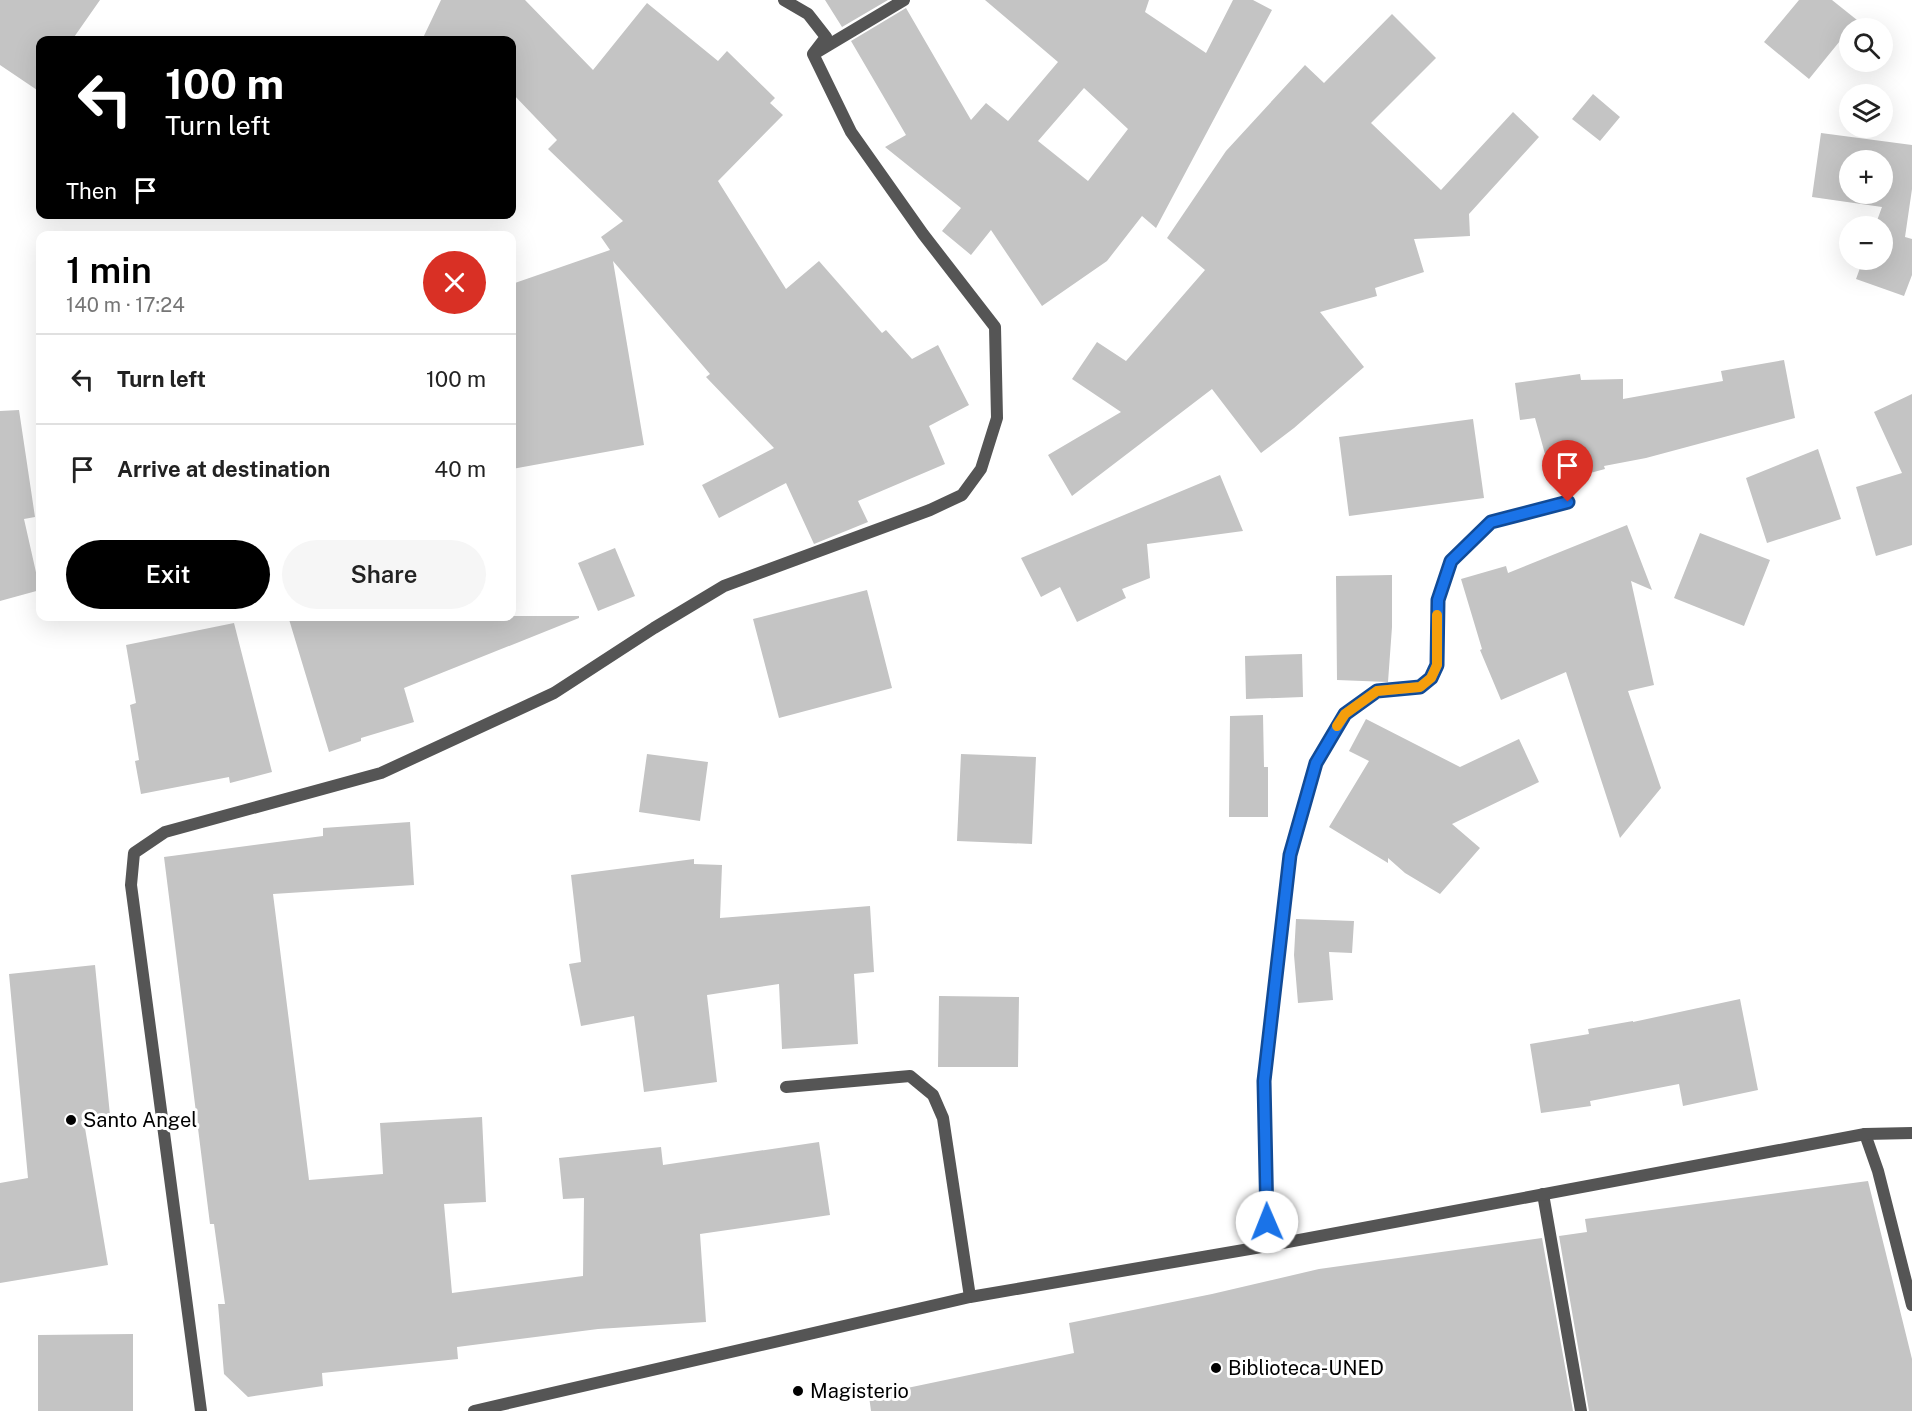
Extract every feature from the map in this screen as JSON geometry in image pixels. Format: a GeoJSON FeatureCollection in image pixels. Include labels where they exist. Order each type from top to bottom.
{"type":"FeatureCollection","features":[{"type":"Feature","properties":{"kind":"street"},"geometry":{"type":"LineString","coordinates":[[784,0],[808,14],[826,37],[813,54]]}},
{"type":"Feature","properties":{"kind":"street"},"geometry":{"type":"LineString","coordinates":[[813,54],[904,0]]}},
{"type":"Feature","properties":{"kind":"street"},"geometry":{"type":"LineString","coordinates":[[201,1411],[131,885],[134,852],[165,832],[381,773],[554,693],[724,586],[930,510],[962,495],[981,469],[998,418],[995,327],[923,234],[851,132],[813,54]]}},
{"type":"Feature","properties":{"kind":"street"},"geometry":{"type":"LineString","coordinates":[[1268,1246],[1264,1081],[1290,855],[1316,763],[1345,714],[1377,691],[1420,687],[1431,678],[1437,665],[1438,600],[1451,561],[1491,522],[1568,502]]}},
{"type":"Feature","properties":{"kind":"street"},"geometry":{"type":"LineString","coordinates":[[786,1087],[910,1076],[933,1095],[943,1118],[970,1297]]}},
{"type":"Feature","properties":{"kind":"street"},"geometry":{"type":"LineString","coordinates":[[474,1411],[970,1297],[1268,1246],[1865,1134],[1912,1133]]}},
{"type":"Feature","properties":{"kind":"street"},"geometry":{"type":"LineString","coordinates":[[1865,1134],[1878,1171],[1912,1305]]}},
{"type":"Feature","properties":{"kind":"street"},"geometry":{"type":"LineString","coordinates":[[1543,1194],[1581,1411]]}},
{"type":"Feature","properties":{"kind":"building"},"geometry":{"type":"Polygon","coordinates":[[[0,0],[100,0],[75,36],[36,36],[36,89],[0,65],[0,0]]]}},
{"type":"Feature","properties":{"kind":"building"},"geometry":{"type":"Polygon","coordinates":[[[441,0],[525,0],[593,70],[647,3],[718,61],[727,51],[775,98],[770,103],[783,115],[718,181],[786,289],[819,261],[882,333],[886,330],[912,359],[938,345],[969,405],[929,426],[945,464],[858,501],[868,522],[814,544],[786,483],[719,518],[702,485],[774,448],[706,377],[710,374],[613,261],[644,445],[516,468],[516,283],[610,250],[601,237],[623,221],[548,149],[557,140],[516,97],[516,36],[424,36],[441,0]]]}},
{"type":"Feature","properties":{"kind":"building"},"geometry":{"type":"Polygon","coordinates":[[[825,0],[888,0],[842,27],[825,0]]]}},
{"type":"Feature","properties":{"kind":"building"},"geometry":{"type":"Polygon","coordinates":[[[985,0],[1149,0],[1145,12],[1206,53],[1233,0],[1253,0],[1272,10],[1156,228],[1142,216],[1107,261],[1042,306],[991,230],[971,255],[942,231],[961,208],[885,147],[906,135],[851,41],[906,8],[971,120],[986,103],[1008,121],[1058,62],[985,0]],[[1084,88],[1038,141],[1088,181],[1128,129],[1084,88]]]}},
{"type":"Feature","properties":{"kind":"building"},"geometry":{"type":"Polygon","coordinates":[[[1799,0],[1832,0],[1854,18],[1839,18],[1839,42],[1809,79],[1764,42],[1799,0]]]}},
{"type":"Feature","properties":{"kind":"building"},"geometry":{"type":"Polygon","coordinates":[[[1392,14],[1436,58],[1371,123],[1441,190],[1513,112],[1539,137],[1469,214],[1470,236],[1414,239],[1424,272],[1375,288],[1377,296],[1320,312],[1364,367],[1294,428],[1261,453],[1212,389],[1072,496],[1048,455],[1121,412],[1072,379],[1097,342],[1126,361],[1205,270],[1167,238],[1226,151],[1305,65],[1324,83],[1392,14]]]}},
{"type":"Feature","properties":{"kind":"building"},"geometry":{"type":"Polygon","coordinates":[[[1593,94],[1620,117],[1600,141],[1572,119],[1593,94]]]}},
{"type":"Feature","properties":{"kind":"building"},"geometry":{"type":"Polygon","coordinates":[[[1821,133],[1839,135],[1839,138],[1859,138],[1912,145],[1912,189],[1905,237],[1912,239],[1912,275],[1904,296],[1856,279],[1859,270],[1893,270],[1893,216],[1879,216],[1882,207],[1861,204],[1893,204],[1893,150],[1839,150],[1839,201],[1812,197],[1821,133]]]}},
{"type":"Feature","properties":{"kind":"building"},"geometry":{"type":"Polygon","coordinates":[[[1784,360],[1795,418],[1646,458],[1604,466],[1605,469],[1553,483],[1535,418],[1520,420],[1515,383],[1580,374],[1581,380],[1623,379],[1623,399],[1723,381],[1721,371],[1784,360]]]}},
{"type":"Feature","properties":{"kind":"building"},"geometry":{"type":"Polygon","coordinates":[[[1912,394],[1912,545],[1876,556],[1856,487],[1902,473],[1874,412],[1912,394]]]}},
{"type":"Feature","properties":{"kind":"building"},"geometry":{"type":"Polygon","coordinates":[[[19,410],[35,517],[24,519],[36,572],[36,591],[0,601],[0,411],[19,410]]]}},
{"type":"Feature","properties":{"kind":"building"},"geometry":{"type":"Polygon","coordinates":[[[1473,419],[1484,498],[1349,516],[1339,437],[1473,419]]]}},
{"type":"Feature","properties":{"kind":"building"},"geometry":{"type":"Polygon","coordinates":[[[1818,449],[1841,519],[1767,543],[1746,478],[1818,449]]]}},
{"type":"Feature","properties":{"kind":"building"},"geometry":{"type":"Polygon","coordinates":[[[1220,475],[1243,531],[1147,544],[1150,578],[1122,589],[1126,598],[1077,622],[1060,587],[1041,597],[1021,558],[1220,475]]]}},
{"type":"Feature","properties":{"kind":"building"},"geometry":{"type":"Polygon","coordinates":[[[1627,525],[1652,590],[1631,581],[1654,685],[1628,691],[1661,788],[1620,838],[1566,672],[1501,700],[1480,650],[1482,649],[1461,579],[1506,566],[1508,573],[1627,525]]]}},
{"type":"Feature","properties":{"kind":"building"},"geometry":{"type":"Polygon","coordinates":[[[1700,533],[1770,560],[1744,626],[1674,598],[1700,533]]]}},
{"type":"Feature","properties":{"kind":"building"},"geometry":{"type":"Polygon","coordinates":[[[615,548],[635,596],[598,611],[578,563],[615,548]]]}},
{"type":"Feature","properties":{"kind":"building"},"geometry":{"type":"Polygon","coordinates":[[[1392,575],[1392,627],[1388,682],[1337,680],[1336,576],[1392,575]]]}},
{"type":"Feature","properties":{"kind":"building"},"geometry":{"type":"Polygon","coordinates":[[[867,590],[892,688],[779,718],[753,619],[867,590]]]}},
{"type":"Feature","properties":{"kind":"building"},"geometry":{"type":"Polygon","coordinates":[[[516,616],[579,616],[579,618],[404,688],[414,722],[361,738],[361,741],[329,752],[290,621],[516,621],[516,616]]]}},
{"type":"Feature","properties":{"kind":"building"},"geometry":{"type":"Polygon","coordinates":[[[234,623],[272,772],[230,783],[229,777],[141,794],[135,761],[139,760],[130,705],[136,703],[126,645],[234,623]]]}},
{"type":"Feature","properties":{"kind":"building"},"geometry":{"type":"Polygon","coordinates":[[[1302,654],[1303,697],[1246,699],[1245,656],[1302,654]]]}},
{"type":"Feature","properties":{"kind":"building"},"geometry":{"type":"Polygon","coordinates":[[[1263,715],[1264,767],[1268,767],[1268,817],[1229,817],[1230,716],[1263,715]]]}},
{"type":"Feature","properties":{"kind":"building"},"geometry":{"type":"Polygon","coordinates":[[[1366,719],[1460,767],[1519,739],[1539,782],[1452,824],[1480,848],[1440,894],[1405,873],[1388,858],[1388,863],[1329,827],[1369,761],[1349,751],[1366,719]]]}},
{"type":"Feature","properties":{"kind":"building"},"geometry":{"type":"Polygon","coordinates":[[[647,754],[708,762],[700,821],[639,812],[647,754]]]}},
{"type":"Feature","properties":{"kind":"building"},"geometry":{"type":"Polygon","coordinates":[[[961,754],[1036,757],[1032,844],[957,841],[961,754]]]}},
{"type":"Feature","properties":{"kind":"building"},"geometry":{"type":"Polygon","coordinates":[[[410,822],[414,885],[273,894],[309,1180],[383,1174],[380,1123],[482,1117],[486,1202],[444,1204],[452,1293],[583,1276],[584,1198],[563,1199],[559,1158],[661,1147],[663,1165],[819,1142],[830,1215],[700,1234],[706,1322],[598,1329],[457,1347],[458,1359],[322,1373],[323,1386],[248,1397],[224,1374],[218,1304],[225,1304],[214,1224],[210,1224],[164,857],[323,836],[323,828],[410,822]]]}},
{"type":"Feature","properties":{"kind":"building"},"geometry":{"type":"Polygon","coordinates":[[[694,859],[694,864],[722,865],[720,918],[870,906],[874,972],[854,974],[858,1044],[782,1049],[779,984],[707,995],[717,1082],[644,1092],[634,1016],[581,1026],[569,964],[581,962],[571,875],[694,859]]]}},
{"type":"Feature","properties":{"kind":"building"},"geometry":{"type":"Polygon","coordinates":[[[1296,919],[1354,921],[1352,953],[1329,952],[1333,1000],[1298,1003],[1294,955],[1296,919]]]}},
{"type":"Feature","properties":{"kind":"building"},"geometry":{"type":"Polygon","coordinates":[[[95,965],[111,1125],[85,1128],[108,1265],[0,1283],[0,1183],[28,1178],[9,974],[95,965]]]}},
{"type":"Feature","properties":{"kind":"building"},"geometry":{"type":"Polygon","coordinates":[[[939,996],[1019,997],[1018,1067],[938,1067],[939,996]]]}},
{"type":"Feature","properties":{"kind":"building"},"geometry":{"type":"Polygon","coordinates":[[[1740,999],[1758,1090],[1683,1106],[1679,1084],[1590,1101],[1591,1106],[1541,1113],[1530,1044],[1589,1034],[1588,1029],[1633,1022],[1740,999]]]}},
{"type":"Feature","properties":{"kind":"building"},"geometry":{"type":"Polygon","coordinates":[[[1868,1181],[1912,1359],[1912,1411],[1589,1411],[1559,1236],[1587,1232],[1585,1219],[1868,1181]]]}},
{"type":"Feature","properties":{"kind":"building"},"geometry":{"type":"Polygon","coordinates":[[[1542,1238],[1573,1411],[871,1411],[869,1396],[1074,1353],[1069,1323],[1212,1294],[1319,1269],[1542,1238]]]}},
{"type":"Feature","properties":{"kind":"building"},"geometry":{"type":"Polygon","coordinates":[[[133,1334],[133,1411],[38,1411],[38,1335],[133,1334]]]}},
{"type":"Feature","properties":{"kind":"slow traffic"},"geometry":{"type":"LineString","coordinates":[[1337,726],[1345,714],[1377,691],[1420,687],[1431,678],[1437,665],[1437,615]]}},
{"type":"Feature","properties":{"kind":"place","name":"Santo Angel"},"geometry":{"type":"Point","coordinates":[71,1120]}},
{"type":"Feature","properties":{"kind":"place","name":"Biblioteca-UNED"},"geometry":{"type":"Point","coordinates":[1216,1368]}},
{"type":"Feature","properties":{"kind":"place","name":"Magisterio"},"geometry":{"type":"Point","coordinates":[798,1391]}},
{"type":"Feature","properties":{"kind":"route"},"geometry":{"type":"LineString","coordinates":[[1267,1222],[1264,1081],[1290,855],[1316,763],[1345,714],[1377,691],[1420,687],[1431,678],[1437,665],[1438,600],[1451,561],[1491,522],[1568,502]]}}]}
